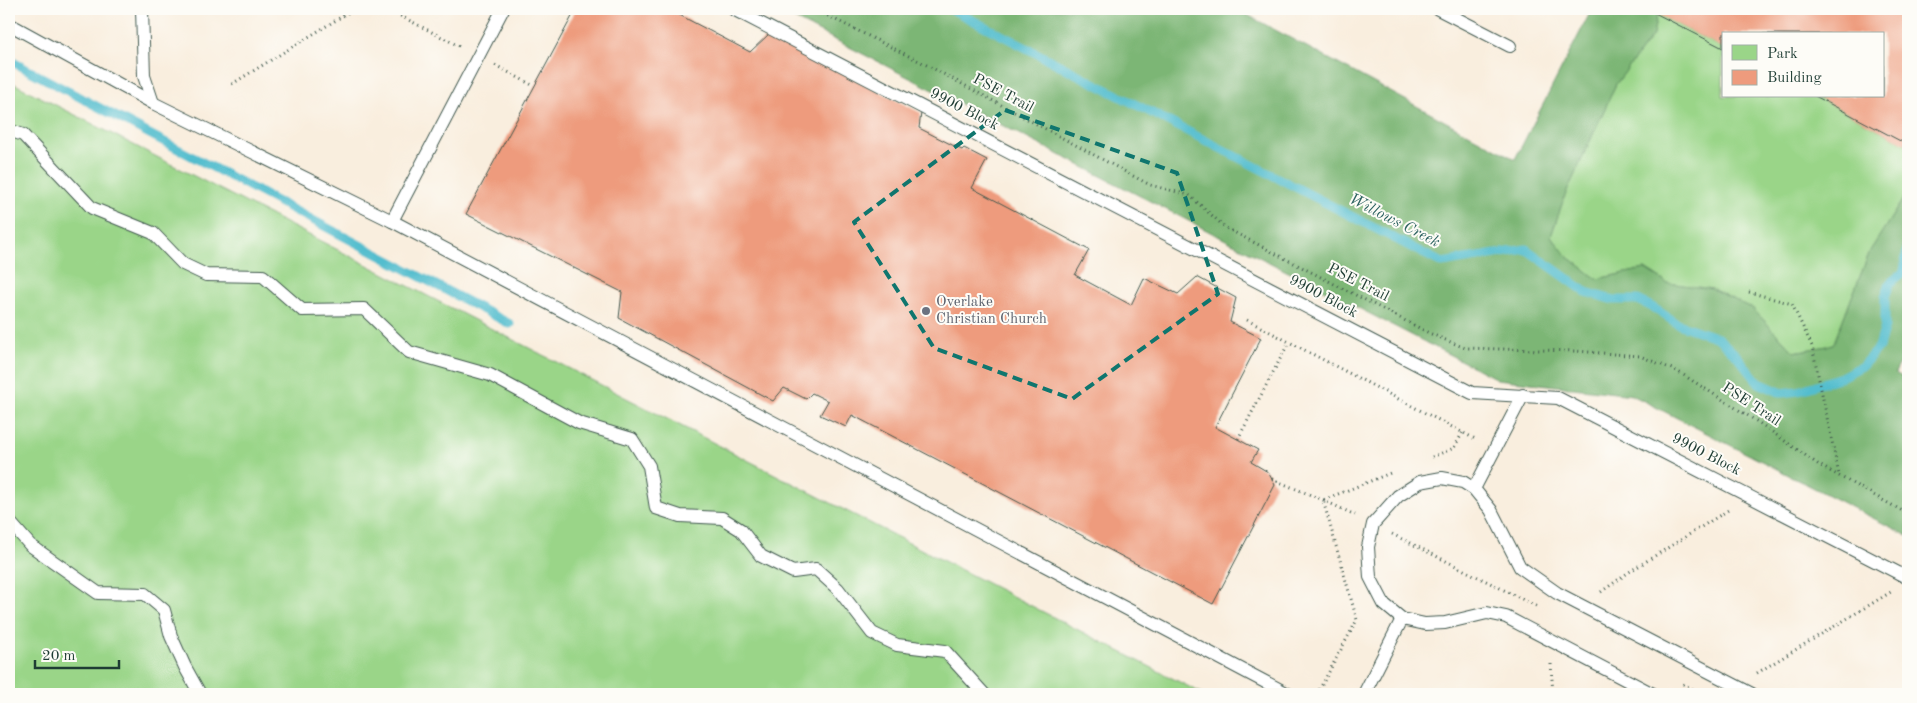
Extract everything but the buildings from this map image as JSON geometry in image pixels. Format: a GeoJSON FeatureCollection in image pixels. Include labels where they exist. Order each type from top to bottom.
{"type":"FeatureCollection","features":[{"type":"Feature","properties":{"kind":"lane"},"geometry":{"type":"LineString","coordinates":[[142,9],[144,76],[153,103]]}},
{"type":"Feature","properties":{"kind":"lane"},"geometry":{"type":"LineString","coordinates":[[392,222],[503,9]]}},
{"type":"Feature","properties":{"kind":"lane","name":"9900 Block"},"geometry":{"type":"LineString","coordinates":[[733,9],[1472,393],[1558,398],[1908,578]]}},
{"type":"Feature","properties":{"kind":"lane"},"geometry":{"type":"LineString","coordinates":[[1438,9],[1510,46]]}},
{"type":"Feature","properties":{"kind":"lane"},"geometry":{"type":"LineString","coordinates":[[9,24],[153,103],[392,222],[1288,694]]}},
{"type":"Feature","properties":{"kind":"lane"},"geometry":{"type":"LineString","coordinates":[[9,130],[22,135],[92,208],[153,233],[183,264],[206,275],[263,276],[302,310],[364,309],[409,352],[490,376],[579,423],[632,440],[649,466],[656,508],[680,516],[722,518],[741,530],[760,556],[793,572],[816,569],[838,589],[872,633],[897,645],[945,651],[984,694]]}},
{"type":"Feature","properties":{"kind":"lane"},"geometry":{"type":"LineString","coordinates":[[1474,489],[1523,395]]}},
{"type":"Feature","properties":{"kind":"lane"},"geometry":{"type":"LineString","coordinates":[[1653,694],[1506,617],[1487,613],[1445,623],[1425,624],[1402,619],[1384,604],[1370,577],[1368,547],[1373,524],[1398,496],[1420,482],[1442,478],[1463,482],[1474,489],[1491,510],[1520,567],[1557,593],[1752,694]]}},
{"type":"Feature","properties":{"kind":"lane"},"geometry":{"type":"LineString","coordinates":[[9,521],[30,545],[98,593],[145,594],[164,610],[171,636],[200,694]]}},
{"type":"Feature","properties":{"kind":"lane"},"geometry":{"type":"LineString","coordinates":[[1364,694],[1402,619]]}},
{"type":"Feature","properties":{"kind":"path"},"geometry":{"type":"LineString","coordinates":[[232,84],[354,9]]}},
{"type":"Feature","properties":{"kind":"path","name":"PSE Trail"},"geometry":{"type":"LineString","coordinates":[[814,9],[923,63],[1150,185],[1189,195],[1226,228],[1429,333],[1465,348],[1576,351],[1640,356],[1677,371],[1758,422],[1819,465],[1908,514]]}},
{"type":"Feature","properties":{"kind":"path"},"geometry":{"type":"LineString","coordinates":[[1749,292],[1792,304],[1812,346],[1839,475]]}},
{"type":"Feature","properties":{"kind":"path"},"geometry":{"type":"LineString","coordinates":[[1247,320],[1496,449]]}},
{"type":"Feature","properties":{"kind":"path"},"geometry":{"type":"LineString","coordinates":[[1238,439],[1289,342]]}},
{"type":"Feature","properties":{"kind":"path"},"geometry":{"type":"LineString","coordinates":[[1272,479],[1323,500],[1373,524],[1542,609]]}},
{"type":"Feature","properties":{"kind":"path"},"geometry":{"type":"LineString","coordinates":[[1581,606],[1629,572],[1750,496]]}},
{"type":"Feature","properties":{"kind":"path"},"geometry":{"type":"LineString","coordinates":[[1317,694],[1356,620],[1323,500]]}},
{"type":"Feature","properties":{"kind":"path"},"geometry":{"type":"LineString","coordinates":[[1737,686],[1786,654],[1893,590]]}},
{"type":"Feature","properties":{"kind":"path"},"geometry":{"type":"LineString","coordinates":[[1676,680],[1702,694]]}},
{"type":"Feature","properties":{"kind":"highlighted area"},"geometry":{"type":"Polygon","coordinates":[[[1005,110],[1177,173],[1218,294],[1072,399],[934,348],[854,222],[1005,110]]]}},
{"type":"Feature","properties":{"kind":"green space"},"geometry":{"type":"Polygon","coordinates":[[[775,9],[1241,9],[1240,11],[1515,159],[1592,9],[1647,9],[1657,14],[1653,35],[1616,84],[1564,198],[1551,236],[1567,256],[1597,279],[1645,269],[1667,283],[1712,289],[1753,309],[1794,352],[1833,345],[1870,251],[1908,191],[1908,347],[1895,373],[1908,380],[1908,536],[1632,395],[1497,379],[775,9]]]}},
{"type":"Feature","properties":{"kind":"green space"},"geometry":{"type":"Polygon","coordinates":[[[1657,14],[1722,47],[1722,98],[1819,98],[1908,145],[1908,191],[1870,251],[1833,345],[1794,352],[1753,309],[1712,289],[1667,283],[1645,269],[1597,279],[1567,256],[1551,236],[1564,198],[1616,84],[1653,35],[1657,14]]]}},
{"type":"Feature","properties":{"kind":"green space"},"geometry":{"type":"Polygon","coordinates":[[[9,81],[1203,694],[9,694],[9,81]]]}},
{"type":"Feature","properties":{"kind":"waterway","name":"Willows Creek"},"geometry":{"type":"LineString","coordinates":[[951,9],[1442,263],[1526,249],[1586,292],[1613,300],[1638,300],[1678,324],[1718,338],[1737,356],[1759,383],[1782,393],[1798,391],[1841,377],[1862,366],[1879,347],[1885,326],[1885,297],[1890,283],[1904,272],[1908,243]]}},
{"type":"Feature","properties":{"kind":"waterway"},"geometry":{"type":"LineString","coordinates":[[9,60],[510,324]]}},
{"type":"Feature","properties":{"kind":"place","name":"Overlake Christian Church"},"geometry":{"type":"Point","coordinates":[926,311]}}]}
